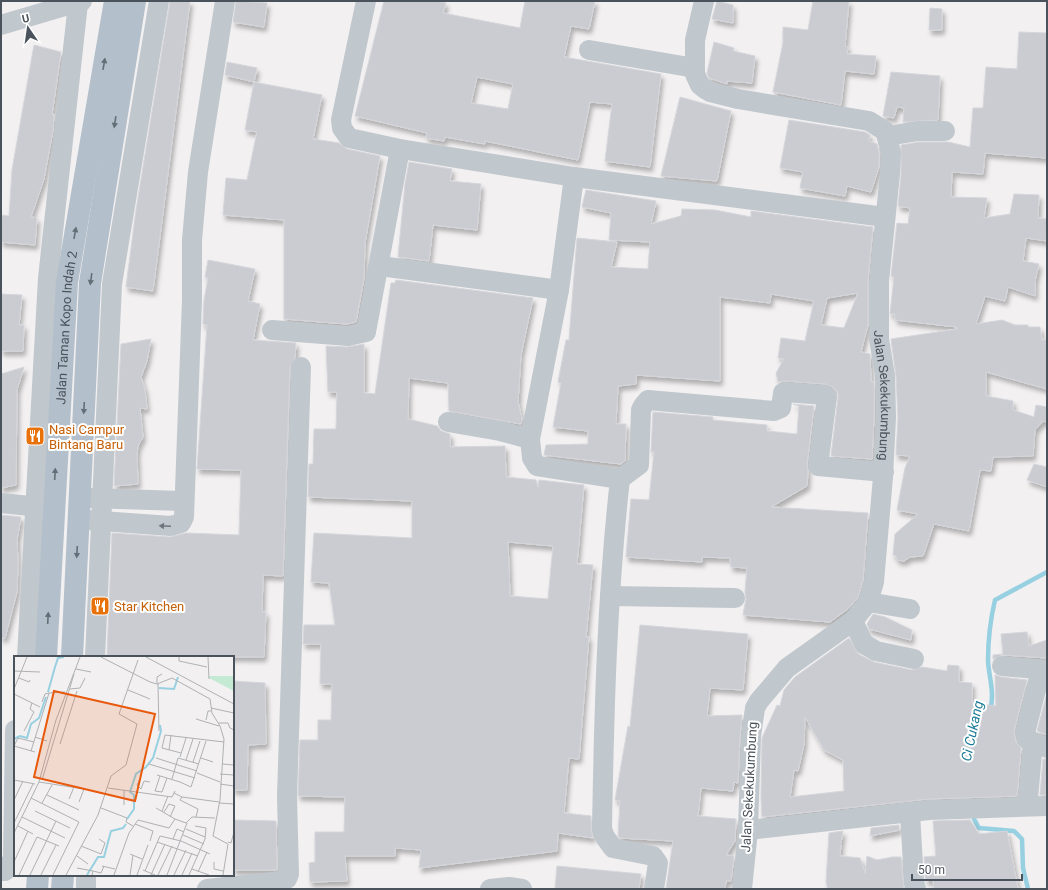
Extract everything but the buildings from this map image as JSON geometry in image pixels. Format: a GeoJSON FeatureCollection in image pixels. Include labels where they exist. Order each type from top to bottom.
{"type":"FeatureCollection","features":[{"type":"Feature","properties":{"kind":"main road","name":"Jalan Taman Kopo Indah 2"},"geometry":{"type":"LineString","coordinates":[[46,656],[44,507],[67,282],[115,1]]}},
{"type":"Feature","properties":{"kind":"main road","name":"Jalan Taman Kopo Indah 2"},"geometry":{"type":"LineString","coordinates":[[72,656],[90,283],[135,1]]}},
{"type":"Feature","properties":{"kind":"main road"},"geometry":{"type":"LineString","coordinates":[[99,89],[121,89]]}},
{"type":"Feature","properties":{"kind":"main road"},"geometry":{"type":"LineString","coordinates":[[37,889],[38,876]]}},
{"type":"Feature","properties":{"kind":"main road"},"geometry":{"type":"LineString","coordinates":[[62,889],[63,876]]}},
{"type":"Feature","properties":{"kind":"street"},"geometry":{"type":"LineString","coordinates":[[95,656],[101,498],[112,284],[159,1]]}},
{"type":"Feature","properties":{"kind":"street"},"geometry":{"type":"LineString","coordinates":[[78,519],[171,526],[181,523],[184,517],[183,501],[192,300],[192,240],[198,172],[225,1]]}},
{"type":"Feature","properties":{"kind":"street"},"geometry":{"type":"LineString","coordinates":[[366,1],[342,113],[342,128],[349,138],[400,149],[574,177],[885,217]]}},
{"type":"Feature","properties":{"kind":"street"},"geometry":{"type":"LineString","coordinates":[[704,1],[696,40],[694,74],[700,85],[710,92],[738,99],[869,121],[880,127],[888,136],[918,131],[945,131]]}},
{"type":"Feature","properties":{"kind":"street"},"geometry":{"type":"LineString","coordinates":[[1,24],[80,2],[48,278],[44,507],[27,656]]}},
{"type":"Feature","properties":{"kind":"street"},"geometry":{"type":"LineString","coordinates":[[589,50],[694,68]]}},
{"type":"Feature","properties":{"kind":"street","name":"Jalan Sekekukumbung"},"geometry":{"type":"LineString","coordinates":[[742,889],[748,830],[751,736],[755,708],[759,701],[787,668],[853,621],[868,602],[874,582],[884,472],[886,394],[885,376],[879,338],[879,281],[890,174],[891,152],[888,136]]}},
{"type":"Feature","properties":{"kind":"street"},"geometry":{"type":"LineString","coordinates":[[272,330],[348,336],[366,332],[380,266],[400,149]]}},
{"type":"Feature","properties":{"kind":"street"},"geometry":{"type":"LineString","coordinates":[[574,177],[559,290],[530,439],[532,458],[537,466],[620,479],[639,465],[641,410],[648,400],[774,412],[781,408],[783,394],[785,392],[826,395],[827,397],[818,466],[884,472]]}},
{"type":"Feature","properties":{"kind":"street"},"geometry":{"type":"LineString","coordinates":[[380,266],[559,290]]}},
{"type":"Feature","properties":{"kind":"street"},"geometry":{"type":"LineString","coordinates":[[207,889],[282,881],[287,879],[289,874],[287,796],[301,367]]}},
{"type":"Feature","properties":{"kind":"street"},"geometry":{"type":"LineString","coordinates":[[448,422],[500,431],[530,439]]}},
{"type":"Feature","properties":{"kind":"street"},"geometry":{"type":"LineString","coordinates":[[620,479],[610,596],[604,728],[602,829],[604,837],[613,848],[653,856],[656,859],[658,863],[654,889]]}},
{"type":"Feature","properties":{"kind":"street"},"geometry":{"type":"LineString","coordinates":[[80,497],[183,501]]}},
{"type":"Feature","properties":{"kind":"street"},"geometry":{"type":"LineString","coordinates":[[1,503],[44,507]]}},
{"type":"Feature","properties":{"kind":"street"},"geometry":{"type":"LineString","coordinates":[[610,596],[735,598]]}},
{"type":"Feature","properties":{"kind":"street"},"geometry":{"type":"LineString","coordinates":[[868,602],[910,609]]}},
{"type":"Feature","properties":{"kind":"street"},"geometry":{"type":"LineString","coordinates":[[853,621],[864,644],[876,652],[914,659]]}},
{"type":"Feature","properties":{"kind":"street"},"geometry":{"type":"LineString","coordinates":[[1002,666],[1044,670],[1025,733],[1027,739],[1040,745],[1028,798]]}},
{"type":"Feature","properties":{"kind":"street"},"geometry":{"type":"LineString","coordinates":[[1,871],[5,871],[13,859],[14,794]]}},
{"type":"Feature","properties":{"kind":"street"},"geometry":{"type":"LineString","coordinates":[[748,830],[929,810],[1047,806]]}},
{"type":"Feature","properties":{"kind":"street"},"geometry":{"type":"LineString","coordinates":[[910,813],[914,882],[916,889]]}},
{"type":"Feature","properties":{"kind":"street"},"geometry":{"type":"LineString","coordinates":[[86,876],[86,889]]}},
{"type":"Feature","properties":{"kind":"street"},"geometry":{"type":"LineString","coordinates":[[490,889],[509,886],[522,889]]}},
{"type":"Feature","properties":{"kind":"waterway","name":"Ci Cukang"},"geometry":{"type":"LineString","coordinates":[[990,710],[992,692],[988,661],[988,646],[995,600],[1047,572]]}},
{"type":"Feature","properties":{"kind":"waterway","name":"Ci Cukang"},"geometry":{"type":"LineString","coordinates":[[974,813],[974,819],[979,828],[1014,831],[1022,839],[1023,868],[1028,889]]}},
{"type":"Feature","properties":{"kind":"place","name":"Nasi Campur Bintang Baru"},"geometry":{"type":"Point","coordinates":[35,436]}},
{"type":"Feature","properties":{"kind":"place","name":"Star Kitchen"},"geometry":{"type":"Point","coordinates":[100,606]}}]}
